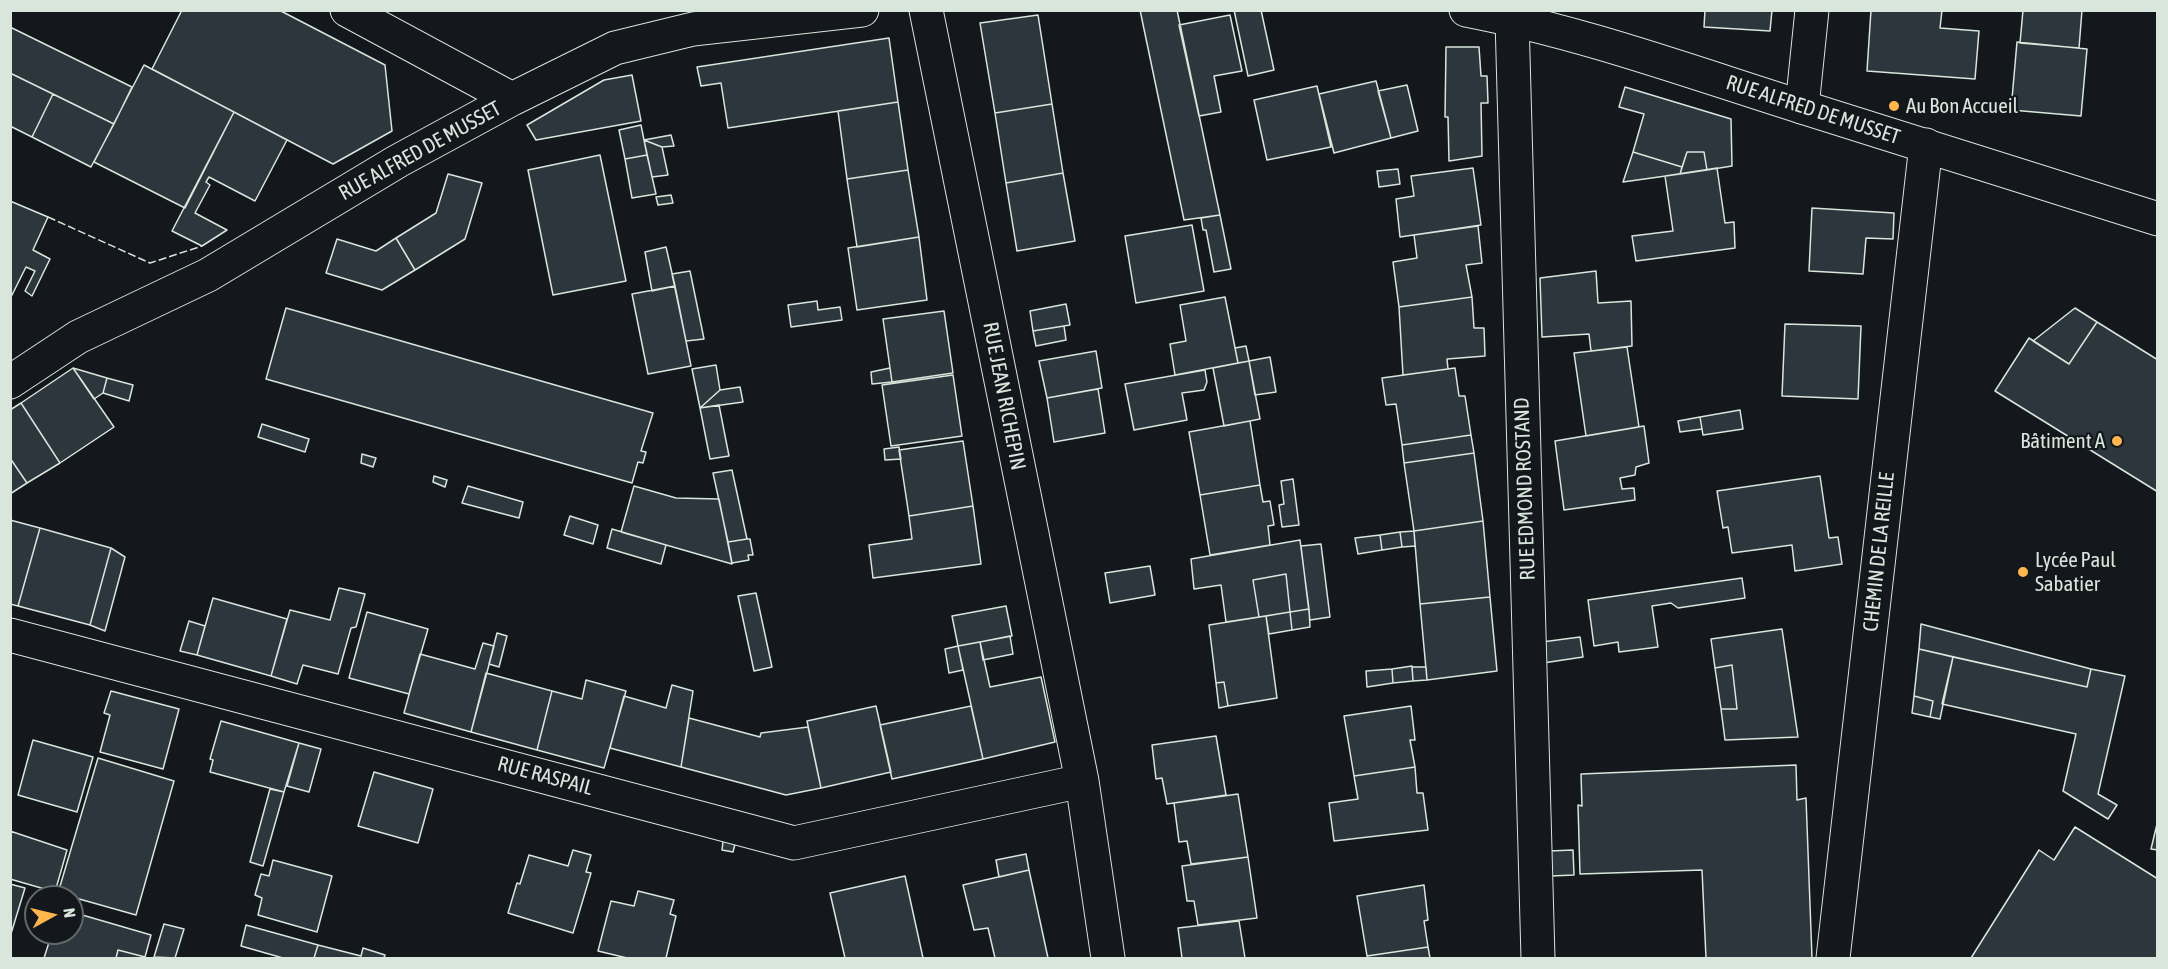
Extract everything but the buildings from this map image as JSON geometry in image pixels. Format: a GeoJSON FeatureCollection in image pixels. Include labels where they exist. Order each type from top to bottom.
{"type":"FeatureCollection","features":[{"type":"Feature","properties":{"kind":"street"},"geometry":{"type":"LineString","coordinates":[[347,10],[512,99]]}},
{"type":"Feature","properties":{"kind":"street","name":"RUE ALFRED DE MUSSET"},"geometry":{"type":"LineString","coordinates":[[10,382],[78,338],[208,275],[398,161],[512,99],[615,48],[694,20],[862,10]]}},
{"type":"Feature","properties":{"kind":"street","name":"RUE JEAN RICHEPIN"},"geometry":{"type":"LineString","coordinates":[[926,10],[1082,781],[1108,958]]}},
{"type":"Feature","properties":{"kind":"street","name":"RUE ALFRED DE MUSSET"},"geometry":{"type":"LineString","coordinates":[[1466,10],[1512,19],[1623,48],[2157,219]]}},
{"type":"Feature","properties":{"kind":"street"},"geometry":{"type":"LineString","coordinates":[[1802,107],[1812,10]]}},
{"type":"Feature","properties":{"kind":"street","name":"RUE EDMOND ROSTAND"},"geometry":{"type":"LineString","coordinates":[[1512,19],[1538,958]]}},
{"type":"Feature","properties":{"kind":"street","name":"CHEMIN DE LA REILLE"},"geometry":{"type":"LineString","coordinates":[[1833,958],[1926,145]]}},
{"type":"Feature","properties":{"kind":"street","name":"RUE RASPAIL"},"geometry":{"type":"LineString","coordinates":[[10,634],[794,843],[1082,781]]}},
{"type":"Feature","properties":{"kind":"fence"},"geometry":{"type":"LineString","coordinates":[[48,217],[150,263],[202,246]]}},
{"type":"Feature","properties":{"kind":"place","name":"Au Bon Accueil"},"geometry":{"type":"Point","coordinates":[1894,106]}},
{"type":"Feature","properties":{"kind":"place","name":"Bâtiment A"},"geometry":{"type":"Point","coordinates":[2117,441]}},
{"type":"Feature","properties":{"kind":"place","name":"Lycée Paul Sabatier"},"geometry":{"type":"Point","coordinates":[2023,572]}}]}
